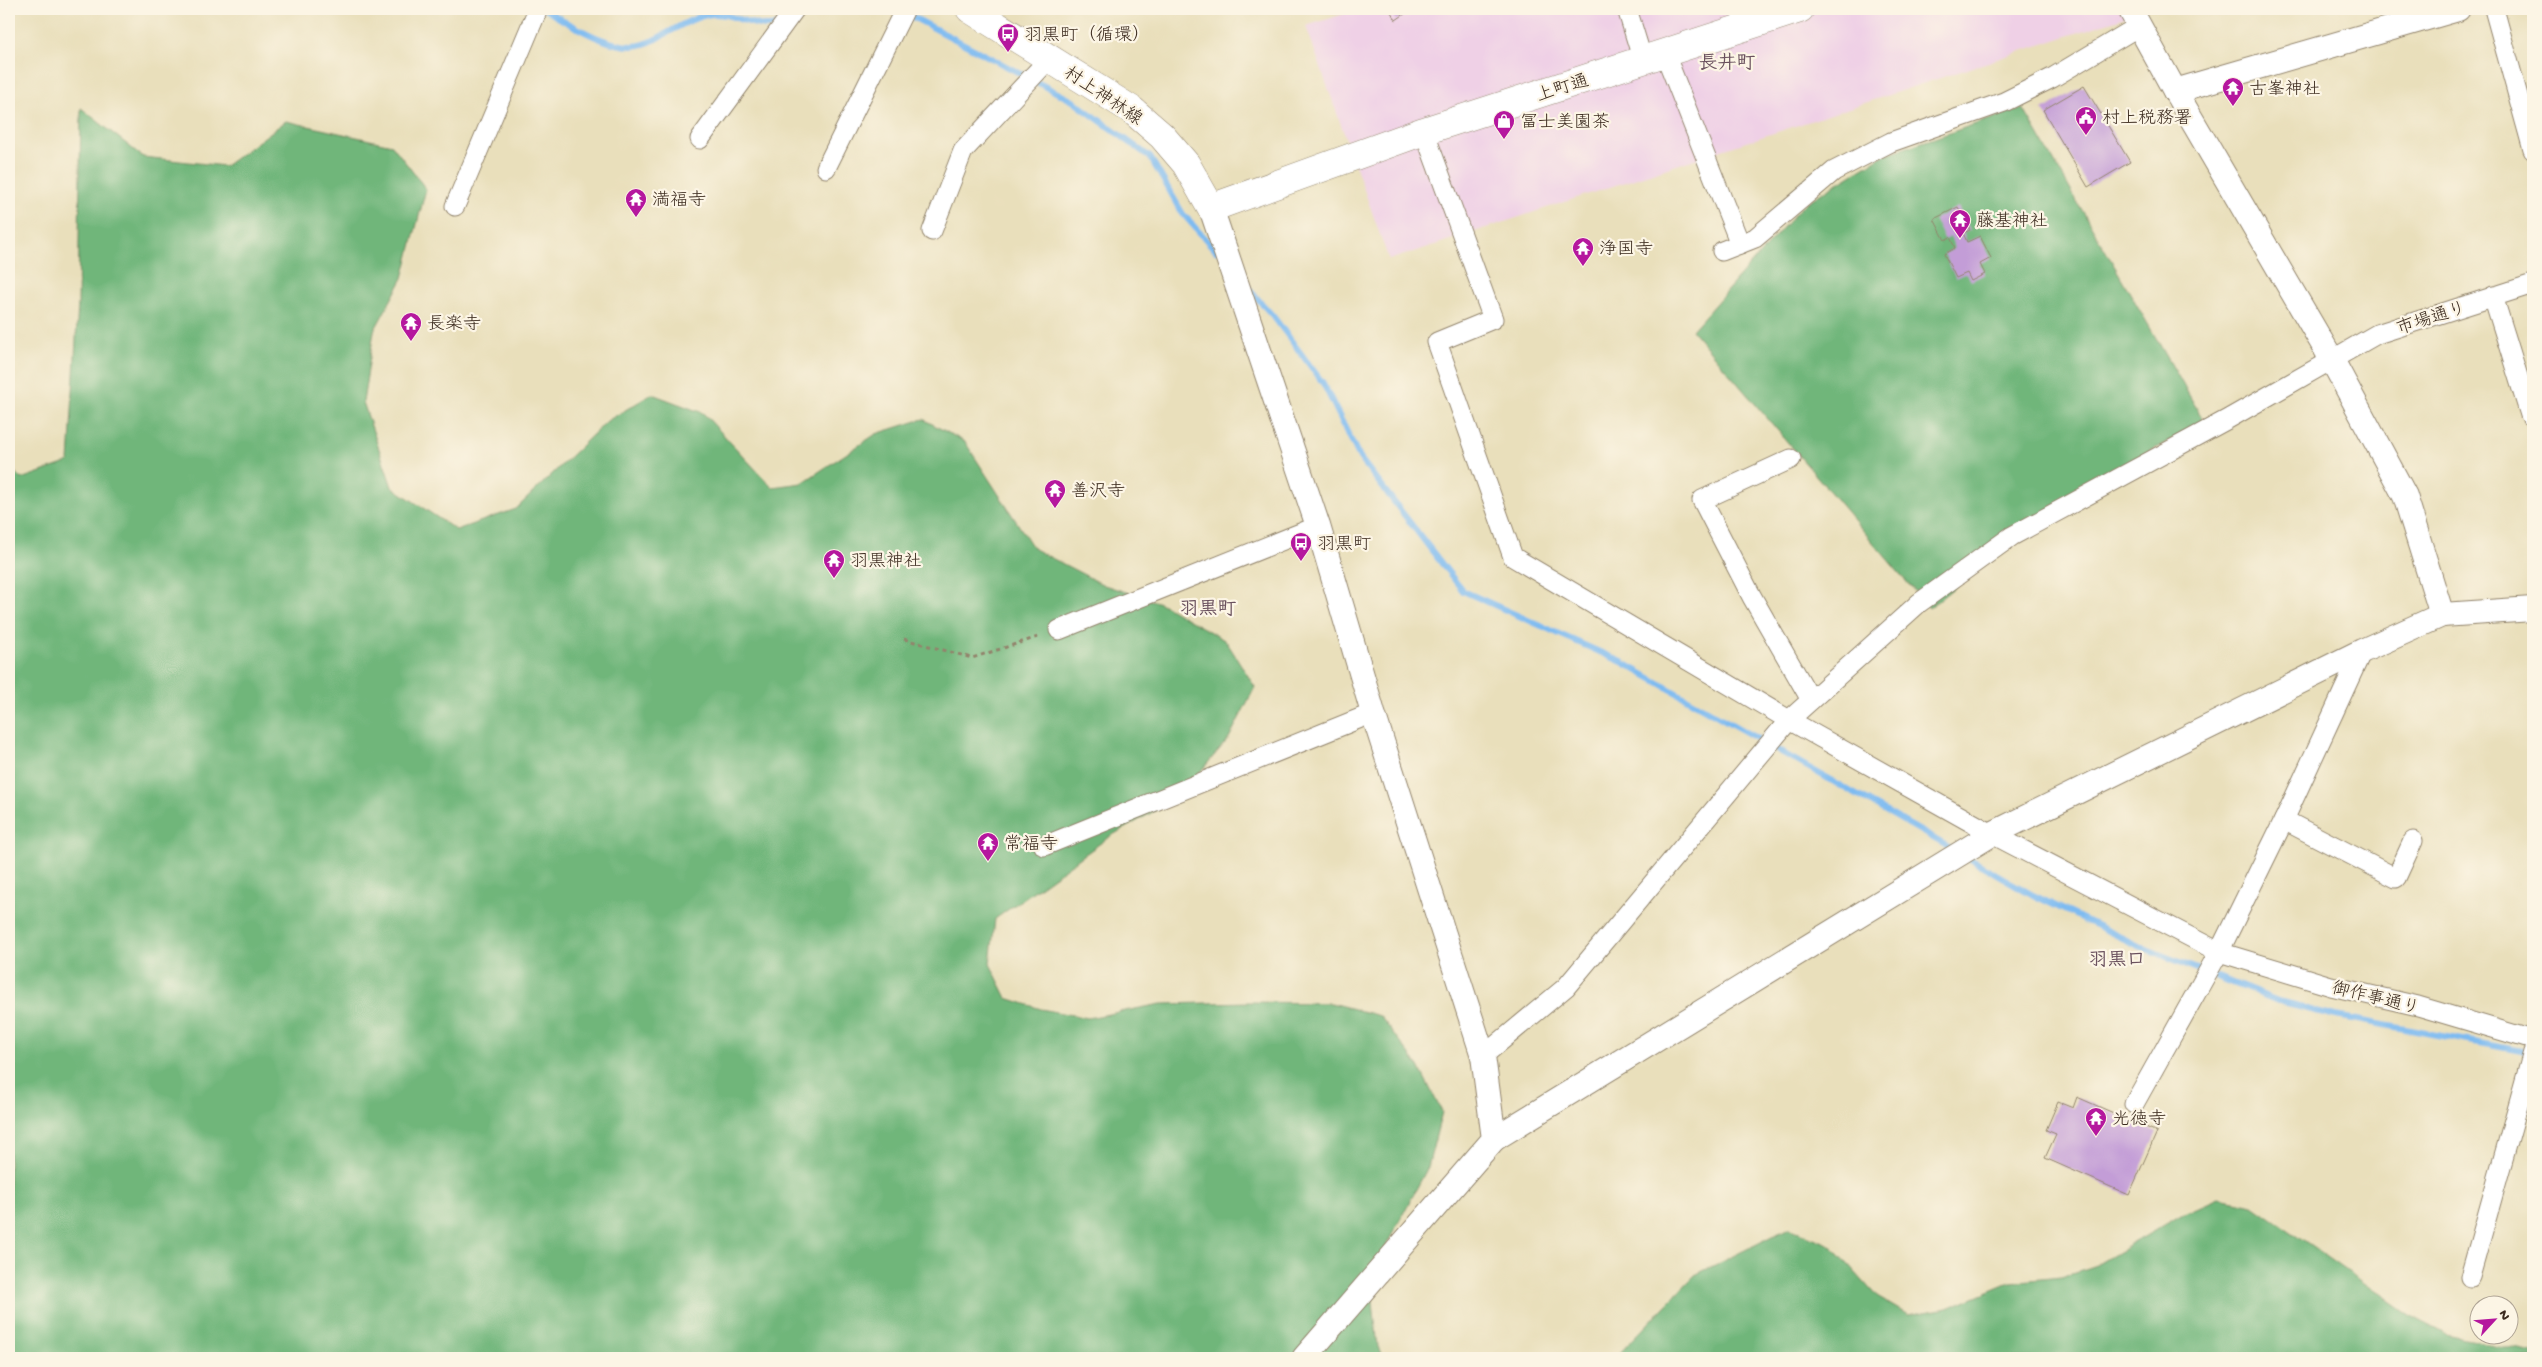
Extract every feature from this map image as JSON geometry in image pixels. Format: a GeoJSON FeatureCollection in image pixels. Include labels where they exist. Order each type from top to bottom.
{"type":"FeatureCollection","features":[{"type":"Feature","properties":{"kind":"main road","name":"村上神林線"},"geometry":{"type":"LineString","coordinates":[[970,9],[1132,110],[1162,136],[1186,164],[1211,208]]}},
{"type":"Feature","properties":{"kind":"main road","name":"上町通"},"geometry":{"type":"LineString","coordinates":[[1211,208],[1424,131],[1800,9]]}},
{"type":"Feature","properties":{"kind":"street"},"geometry":{"type":"LineString","coordinates":[[455,206],[538,9]]}},
{"type":"Feature","properties":{"kind":"street"},"geometry":{"type":"LineString","coordinates":[[700,139],[795,9]]}},
{"type":"Feature","properties":{"kind":"street"},"geometry":{"type":"LineString","coordinates":[[826,168],[905,9]]}},
{"type":"Feature","properties":{"kind":"street"},"geometry":{"type":"LineString","coordinates":[[1627,9],[1654,57],[1740,244]]}},
{"type":"Feature","properties":{"kind":"street"},"geometry":{"type":"LineString","coordinates":[[2175,91],[2458,9]]}},
{"type":"Feature","properties":{"kind":"street"},"geometry":{"type":"LineString","coordinates":[[2494,9],[2533,150]]}},
{"type":"Feature","properties":{"kind":"street"},"geometry":{"type":"LineString","coordinates":[[1722,252],[1754,238],[1834,171],[1891,142],[2004,102],[2052,78],[2135,17],[2175,91],[2332,358],[2405,496],[2442,615]]}},
{"type":"Feature","properties":{"kind":"street"},"geometry":{"type":"LineString","coordinates":[[932,231],[963,151],[1049,59]]}},
{"type":"Feature","properties":{"kind":"street","name":"御作事通り"},"geometry":{"type":"LineString","coordinates":[[1424,131],[1493,319],[1437,342],[1513,557],[1789,720],[1992,834],[2219,952],[2331,986],[2418,1006],[2533,1040]]}},
{"type":"Feature","properties":{"kind":"street"},"geometry":{"type":"LineString","coordinates":[[1211,208],[1318,526],[1373,713],[1483,1056],[1494,1139]]}},
{"type":"Feature","properties":{"kind":"street","name":"市場通り"},"geometry":{"type":"LineString","coordinates":[[1483,1056],[1566,987],[1789,720],[1919,602],[2012,536],[2228,419],[2377,334],[2533,284]]}},
{"type":"Feature","properties":{"kind":"street"},"geometry":{"type":"LineString","coordinates":[[2494,296],[2530,415],[2533,414]]}},
{"type":"Feature","properties":{"kind":"street"},"geometry":{"type":"LineString","coordinates":[[1791,459],[1702,500],[1752,597],[1811,700]]}},
{"type":"Feature","properties":{"kind":"street"},"geometry":{"type":"LineString","coordinates":[[1059,630],[1318,526]]}},
{"type":"Feature","properties":{"kind":"street"},"geometry":{"type":"LineString","coordinates":[[1304,1358],[1494,1139],[1992,834],[2362,651],[2442,615],[2533,609]]}},
{"type":"Feature","properties":{"kind":"street"},"geometry":{"type":"LineString","coordinates":[[2134,1104],[2219,952],[2284,820],[2362,651]]}},
{"type":"Feature","properties":{"kind":"street"},"geometry":{"type":"LineString","coordinates":[[1044,846],[1373,713]]}},
{"type":"Feature","properties":{"kind":"street"},"geometry":{"type":"LineString","coordinates":[[2284,820],[2396,878],[2413,841]]}},
{"type":"Feature","properties":{"kind":"street"},"geometry":{"type":"LineString","coordinates":[[2470,1276],[2533,1052]]}},
{"type":"Feature","properties":{"kind":"path"},"geometry":{"type":"LineString","coordinates":[[904,639],[972,658],[1059,630]]}},
{"type":"Feature","properties":{"kind":"shaded area"},"geometry":{"type":"Polygon","coordinates":[[[1360,9],[2149,9],[1389,260],[1306,26],[1360,9]]]}},
{"type":"Feature","properties":{"kind":"green space"},"geometry":{"type":"Polygon","coordinates":[[[81,108],[143,157],[225,166],[286,121],[392,145],[426,189],[403,278],[374,331],[363,402],[392,487],[456,530],[516,509],[607,421],[652,394],[703,413],[772,487],[802,483],[876,434],[923,419],[965,442],[1034,549],[1104,585],[1160,603],[1226,641],[1255,687],[1229,738],[1179,797],[1109,837],[995,919],[990,964],[1007,998],[1041,1009],[1088,1018],[1161,1004],[1250,1002],[1331,1003],[1380,1016],[1419,1067],[1442,1112],[1428,1167],[1370,1276],[1378,1347],[1383,1358],[9,1358],[9,466],[21,479],[69,462],[78,304],[81,108]]]}},
{"type":"Feature","properties":{"kind":"green space"},"geometry":{"type":"Polygon","coordinates":[[[2023,108],[2204,421],[2055,505],[1929,608],[1692,330],[1804,204],[1884,155],[2023,108]]]}},
{"type":"Feature","properties":{"kind":"green space"},"geometry":{"type":"Polygon","coordinates":[[[2219,1198],[2253,1205],[2414,1318],[2447,1335],[2470,1340],[2470,1344],[2490,1344],[2533,1353],[2533,1358],[1615,1358],[1695,1275],[1789,1228],[1831,1245],[1877,1297],[1908,1315],[1948,1308],[2010,1282],[2061,1277],[2096,1265],[2183,1214],[2219,1198]]]}},
{"type":"Feature","properties":{"kind":"building"},"geometry":{"type":"Polygon","coordinates":[[[1389,9],[1412,9],[1396,20],[1389,9]]]}},
{"type":"Feature","properties":{"kind":"building","name":"村上税務署"},"geometry":{"type":"Polygon","coordinates":[[[2084,86],[2130,162],[2088,187],[2043,110],[2084,86]]]}},
{"type":"Feature","properties":{"kind":"building"},"geometry":{"type":"Polygon","coordinates":[[[1958,207],[1970,230],[1963,233],[1967,242],[1980,236],[1991,258],[1980,264],[1985,274],[1971,281],[1967,273],[1956,278],[1944,254],[1955,248],[1950,237],[1945,240],[1934,219],[1958,207]]]}},
{"type":"Feature","properties":{"kind":"building"},"geometry":{"type":"Polygon","coordinates":[[[2077,1097],[2157,1132],[2129,1195],[2045,1158],[2056,1134],[2046,1130],[2058,1102],[2073,1108],[2077,1097]]]}},
{"type":"Feature","properties":{"kind":"waterway"},"geometry":{"type":"LineString","coordinates":[[544,9],[592,36],[620,45],[632,46],[652,41],[698,17],[706,15],[724,15],[760,25],[778,25]]}},
{"type":"Feature","properties":{"kind":"waterway"},"geometry":{"type":"LineString","coordinates":[[798,15],[809,9]]}},
{"type":"Feature","properties":{"kind":"waterway"},"geometry":{"type":"LineString","coordinates":[[905,13],[1073,101],[1150,157],[1183,214],[1216,251]]}},
{"type":"Feature","properties":{"kind":"waterway"},"geometry":{"type":"LineString","coordinates":[[1247,287],[1273,316],[1323,383],[1360,458],[1463,591],[1622,662],[1954,850]]}},
{"type":"Feature","properties":{"kind":"waterway"},"geometry":{"type":"LineString","coordinates":[[1965,856],[2033,895],[2139,946],[2283,1003],[2336,1016],[2532,1053]]}},
{"type":"Feature","properties":{"kind":"place","name":"羽黒町（循環）"},"geometry":{"type":"Point","coordinates":[1008,53]}},
{"type":"Feature","properties":{"kind":"place","name":"古峯神社"},"geometry":{"type":"Point","coordinates":[2233,107]}},
{"type":"Feature","properties":{"kind":"place","name":"村上税務署"},"geometry":{"type":"Point","coordinates":[2086,136]}},
{"type":"Feature","properties":{"kind":"place","name":"冨士美園茶"},"geometry":{"type":"Point","coordinates":[1504,140]}},
{"type":"Feature","properties":{"kind":"place","name":"満福寺"},"geometry":{"type":"Point","coordinates":[636,218]}},
{"type":"Feature","properties":{"kind":"place","name":"藤基神社"},"geometry":{"type":"Point","coordinates":[1960,239]}},
{"type":"Feature","properties":{"kind":"place","name":"浄国寺"},"geometry":{"type":"Point","coordinates":[1583,267]}},
{"type":"Feature","properties":{"kind":"place","name":"長楽寺"},"geometry":{"type":"Point","coordinates":[411,342]}},
{"type":"Feature","properties":{"kind":"place","name":"善沢寺"},"geometry":{"type":"Point","coordinates":[1055,509]}},
{"type":"Feature","properties":{"kind":"place","name":"羽黒町"},"geometry":{"type":"Point","coordinates":[1301,562]}},
{"type":"Feature","properties":{"kind":"place","name":"羽黒神社"},"geometry":{"type":"Point","coordinates":[834,579]}},
{"type":"Feature","properties":{"kind":"place","name":"常福寺"},"geometry":{"type":"Point","coordinates":[988,862]}},
{"type":"Feature","properties":{"kind":"place","name":"光徳寺"},"geometry":{"type":"Point","coordinates":[2096,1137]}},
{"type":"Feature","properties":{"kind":"district","name":"長井町"},"geometry":{"type":"Point","coordinates":[1727,61]}},
{"type":"Feature","properties":{"kind":"district","name":"羽黒町"},"geometry":{"type":"Point","coordinates":[1208,607]}},
{"type":"Feature","properties":{"kind":"district","name":"羽黒口"},"geometry":{"type":"Point","coordinates":[2117,958]}}]}
